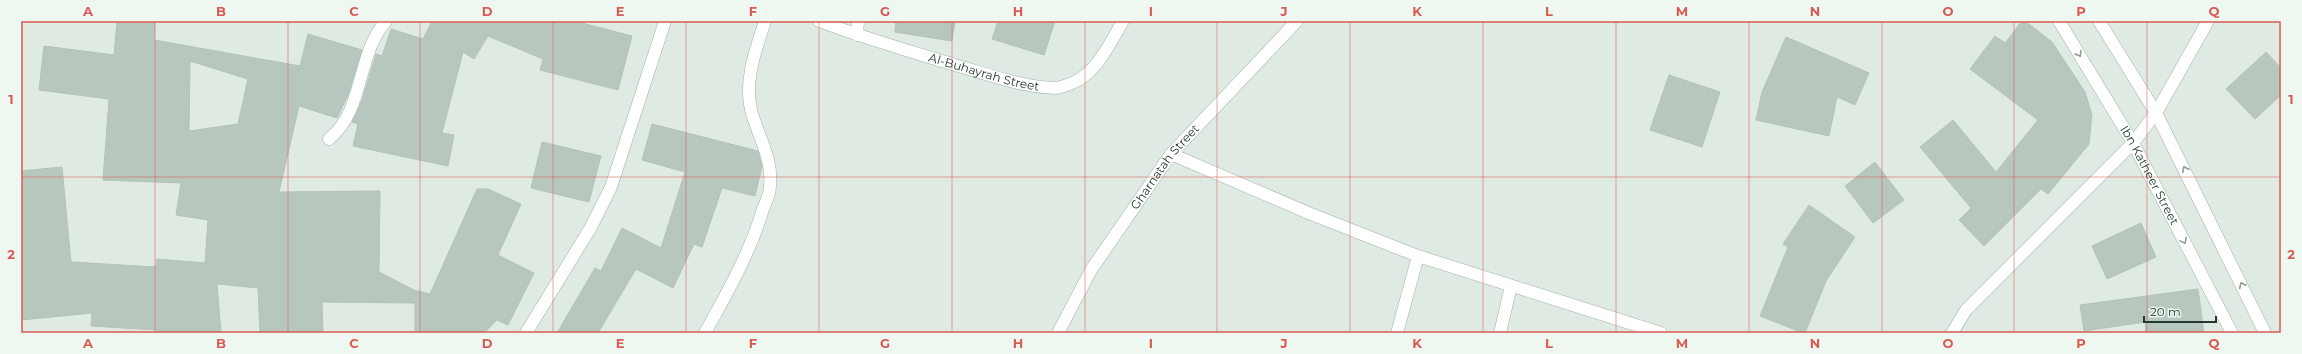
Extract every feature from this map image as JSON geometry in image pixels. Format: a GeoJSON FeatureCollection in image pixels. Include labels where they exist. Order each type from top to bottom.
{"type":"FeatureCollection","features":[{"type":"Feature","properties":{"kind":"street"},"geometry":{"type":"LineString","coordinates":[[329,139],[340,130],[347,120],[366,59],[380,27],[386,21]]}},
{"type":"Feature","properties":{"kind":"street"},"geometry":{"type":"LineString","coordinates":[[526,333],[591,227],[611,187],[665,21]]}},
{"type":"Feature","properties":{"kind":"street"},"geometry":{"type":"LineString","coordinates":[[705,333],[733,284],[756,232],[770,186],[769,162],[751,108],[750,90],[752,63],[765,21]]}},
{"type":"Feature","properties":{"kind":"street","name":"Al-Buhayrah Street"},"geometry":{"type":"LineString","coordinates":[[819,21],[857,35],[975,71],[1035,86],[1057,88],[1073,83],[1087,74],[1106,50],[1123,21]]}},
{"type":"Feature","properties":{"kind":"street"},"geometry":{"type":"LineString","coordinates":[[857,35],[858,21]]}},
{"type":"Feature","properties":{"kind":"street","name":"Gharnatah Street"},"geometry":{"type":"LineString","coordinates":[[1058,333],[1091,270],[1171,154],[1297,21]]}},
{"type":"Feature","properties":{"kind":"street","name":"Ibn Katheer Street"},"geometry":{"type":"LineString","coordinates":[[2059,21],[2133,144],[2232,333]]}},
{"type":"Feature","properties":{"kind":"street"},"geometry":{"type":"LineString","coordinates":[[2099,21],[2156,113],[2265,333]]}},
{"type":"Feature","properties":{"kind":"street"},"geometry":{"type":"LineString","coordinates":[[1952,333],[1966,310],[2133,144],[2156,113],[2208,21]]}},
{"type":"Feature","properties":{"kind":"street"},"geometry":{"type":"LineString","coordinates":[[1171,154],[1311,214],[1418,256],[1661,333]]}},
{"type":"Feature","properties":{"kind":"street"},"geometry":{"type":"LineString","coordinates":[[1397,333],[1418,256]]}},
{"type":"Feature","properties":{"kind":"street"},"geometry":{"type":"LineString","coordinates":[[1500,333],[1510,286]]}},
{"type":"Feature","properties":{"kind":"building"},"geometry":{"type":"Polygon","coordinates":[[[117,21],[155,21],[154,40],[300,66],[308,34],[362,50],[348,95],[337,118],[299,106],[279,192],[380,191],[379,272],[414,290],[430,294],[477,189],[488,189],[521,204],[498,255],[534,273],[508,325],[497,320],[484,333],[415,333],[415,303],[322,302],[323,333],[260,333],[258,288],[217,284],[221,333],[157,333],[157,330],[91,326],[92,313],[21,320],[21,171],[62,167],[71,262],[156,267],[157,259],[205,263],[208,220],[176,215],[181,183],[103,180],[109,99],[39,90],[44,46],[114,55],[117,21]],[[190,61],[189,131],[238,124],[248,79],[190,61]]]}},
{"type":"Feature","properties":{"kind":"building"},"geometry":{"type":"Polygon","coordinates":[[[432,21],[574,21],[632,36],[618,90],[540,70],[543,59],[488,36],[474,59],[463,52],[442,133],[454,135],[448,166],[353,146],[358,124],[352,122],[362,101],[376,54],[382,56],[391,29],[423,39],[432,21]]]}},
{"type":"Feature","properties":{"kind":"building"},"geometry":{"type":"Polygon","coordinates":[[[896,21],[955,21],[952,41],[895,32],[896,21]]]}},
{"type":"Feature","properties":{"kind":"building"},"geometry":{"type":"Polygon","coordinates":[[[998,21],[1055,21],[1044,55],[992,39],[998,21]]]}},
{"type":"Feature","properties":{"kind":"building"},"geometry":{"type":"Polygon","coordinates":[[[2022,21],[2025,21],[2052,42],[2085,92],[2092,115],[2089,144],[2048,194],[2041,189],[1984,246],[1959,220],[1971,208],[1920,147],[1953,120],[1996,172],[2038,120],[1970,69],[1995,36],[2005,43],[2022,21]]]}},
{"type":"Feature","properties":{"kind":"building"},"geometry":{"type":"Polygon","coordinates":[[[1786,37],[1869,73],[1855,105],[1837,97],[1829,136],[1756,120],[1762,92],[1786,37]]]}},
{"type":"Feature","properties":{"kind":"building"},"geometry":{"type":"Polygon","coordinates":[[[2266,52],[2281,68],[2281,95],[2255,119],[2226,89],[2266,52]]]}},
{"type":"Feature","properties":{"kind":"building"},"geometry":{"type":"Polygon","coordinates":[[[1669,75],[1720,92],[1702,147],[1650,130],[1669,75]]]}},
{"type":"Feature","properties":{"kind":"building"},"geometry":{"type":"Polygon","coordinates":[[[652,124],[758,151],[762,167],[755,196],[722,188],[702,247],[694,244],[673,288],[636,269],[598,333],[557,333],[595,268],[601,271],[622,228],[661,248],[685,172],[642,160],[652,124]]]}},
{"type":"Feature","properties":{"kind":"building"},"geometry":{"type":"Polygon","coordinates":[[[542,142],[601,156],[589,202],[531,188],[542,142]]]}},
{"type":"Feature","properties":{"kind":"building"},"geometry":{"type":"Polygon","coordinates":[[[1875,162],[1904,200],[1873,223],[1845,186],[1875,162]]]}},
{"type":"Feature","properties":{"kind":"building"},"geometry":{"type":"Polygon","coordinates":[[[1809,205],[1855,237],[1826,281],[1805,333],[1803,333],[1760,316],[1788,247],[1783,244],[1809,205]]]}},
{"type":"Feature","properties":{"kind":"building"},"geometry":{"type":"Polygon","coordinates":[[[2141,223],[2156,257],[2107,279],[2092,246],[2141,223]]]}},
{"type":"Feature","properties":{"kind":"building"},"geometry":{"type":"Polygon","coordinates":[[[2198,289],[2204,333],[2146,333],[2145,322],[2084,331],[2080,305],[2198,289]]]}}]}
